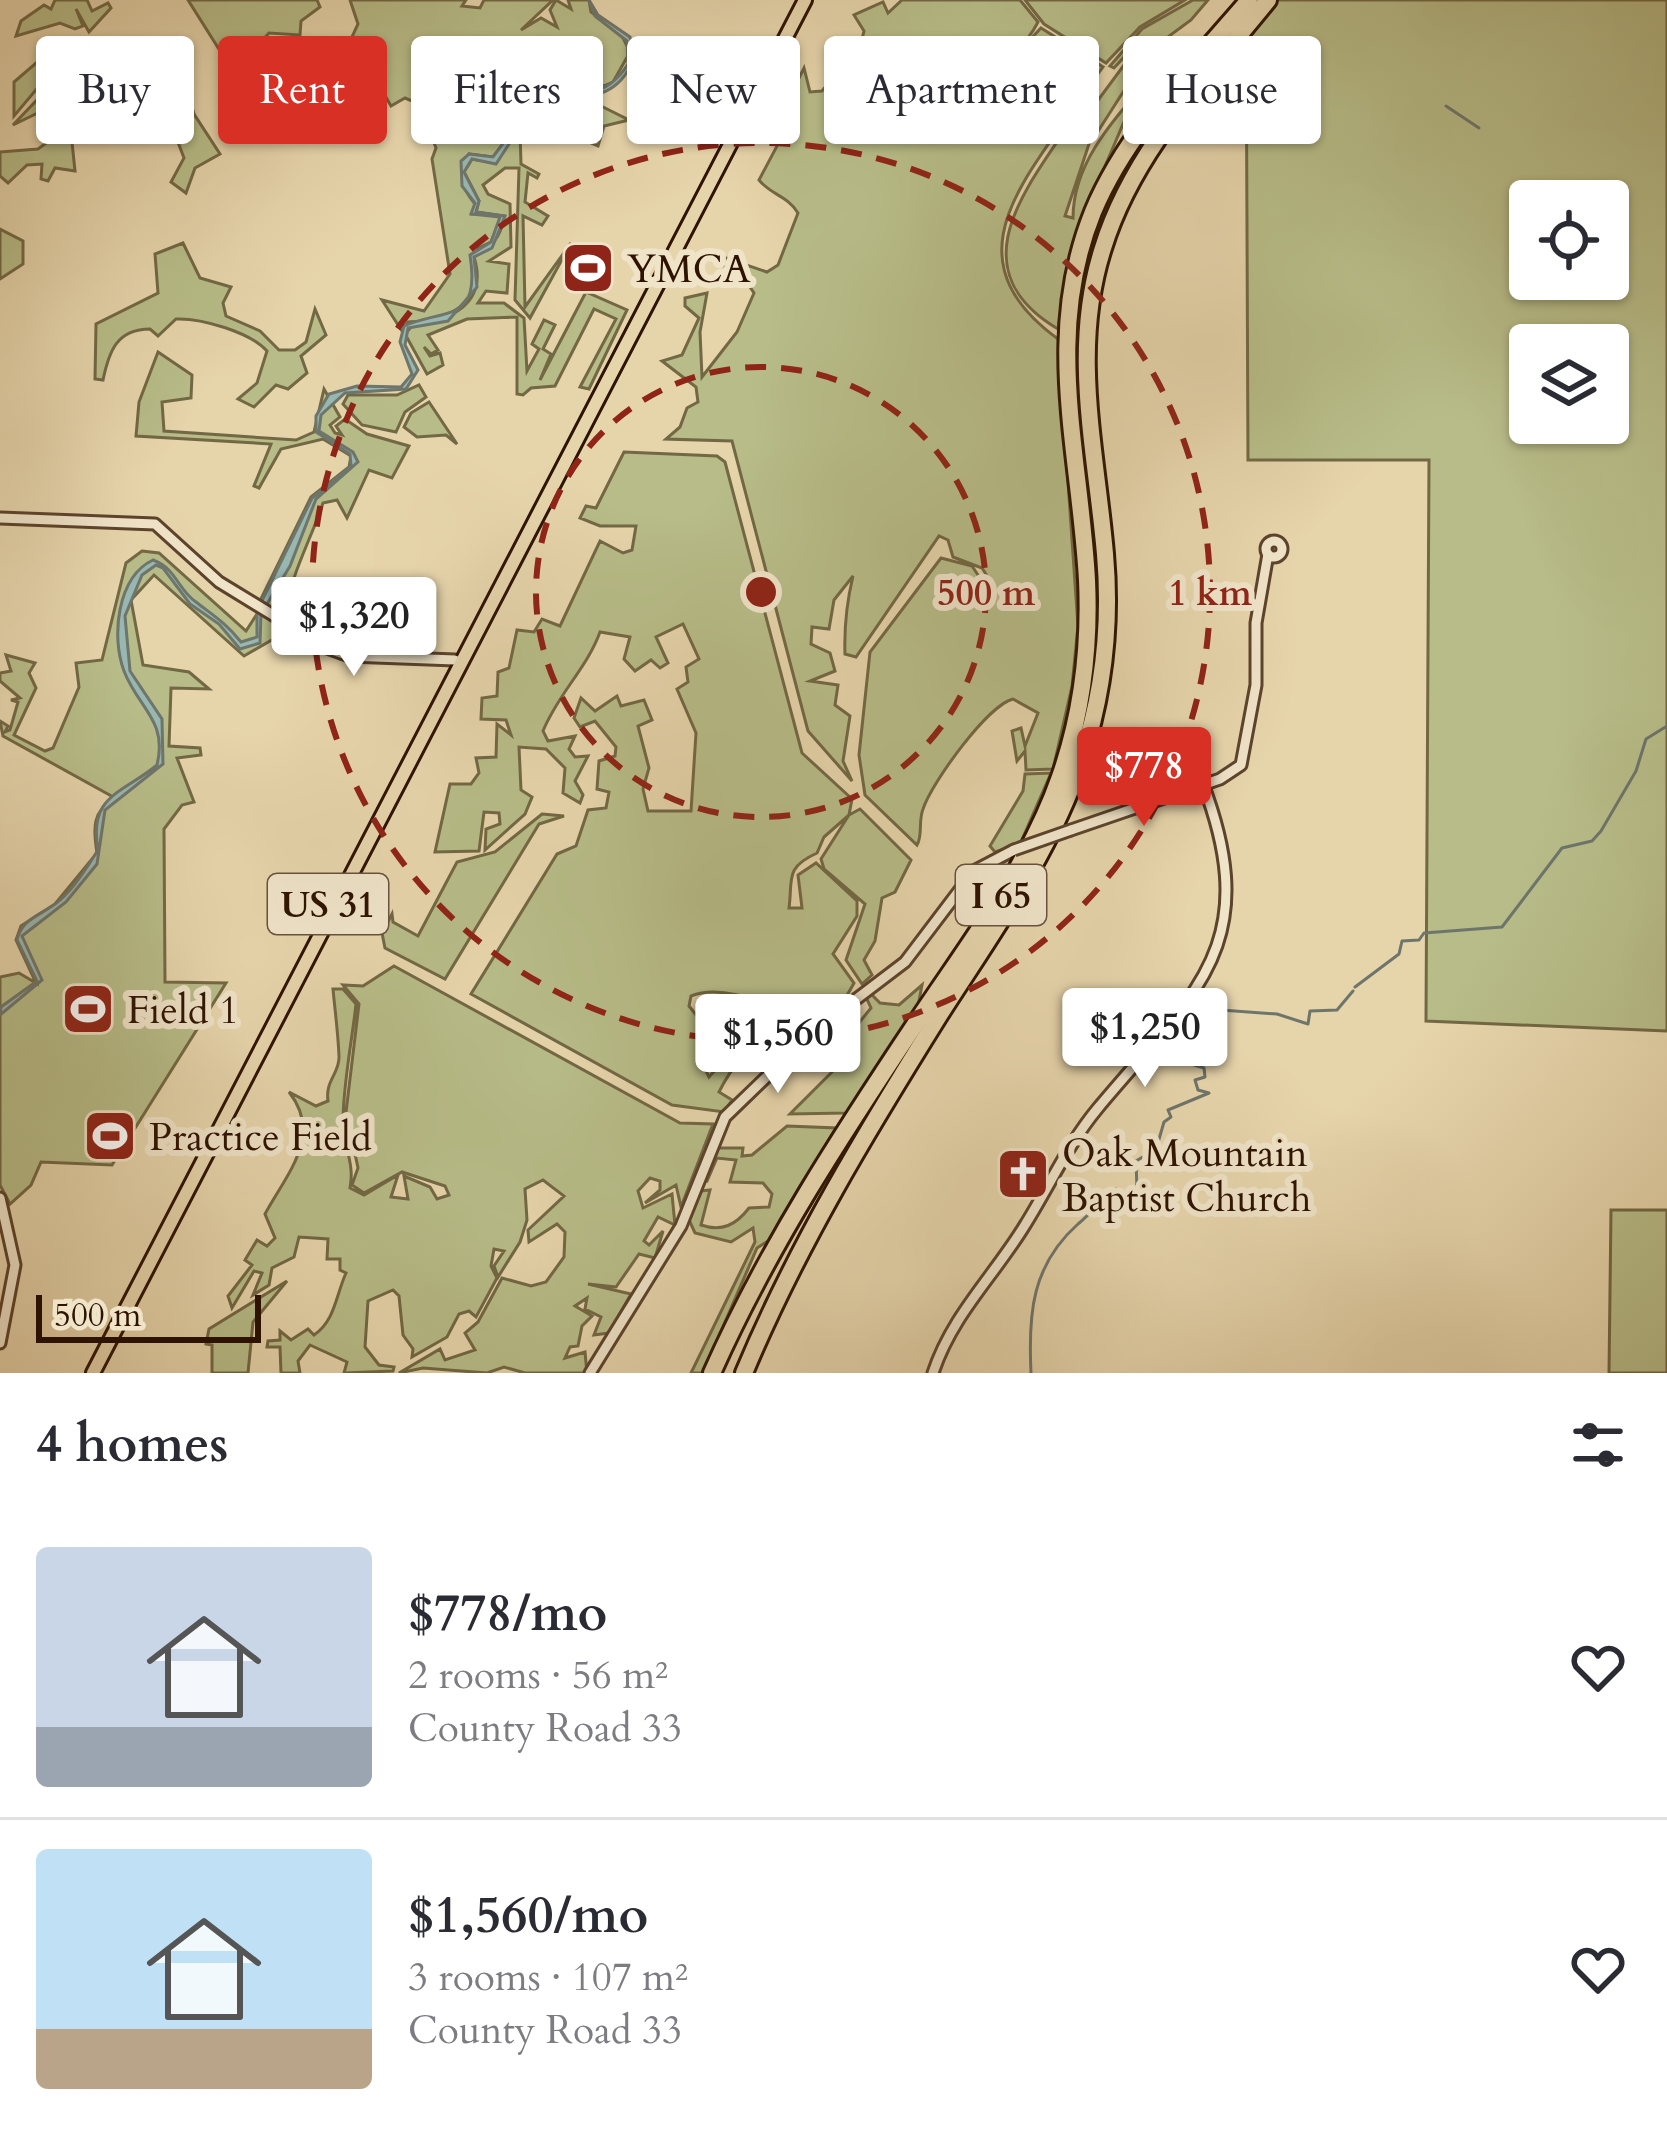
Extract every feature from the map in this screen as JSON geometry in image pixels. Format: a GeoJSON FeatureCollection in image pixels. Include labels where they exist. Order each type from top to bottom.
{"type":"FeatureCollection","features":[{"type":"Feature","properties":{"kind":"highway","name":"I 65"},"geometry":{"type":"LineString","coordinates":[[712,1373],[793,1213],[1008,885],[1060,777],[1080,697],[1088,618],[1064,355],[1078,255],[1112,174],[1153,113],[1249,0]]}},
{"type":"Feature","properties":{"kind":"highway","name":"I 65"},"geometry":{"type":"LineString","coordinates":[[744,1373],[825,1202],[1038,858],[1082,757],[1100,680],[1107,597],[1084,365],[1102,251],[1131,179],[1172,119],[1268,0]]}},
{"type":"Feature","properties":{"kind":"main road","name":"US 31"},"geometry":{"type":"LineString","coordinates":[[89,1373],[801,0]]}},
{"type":"Feature","properties":{"kind":"street"},"geometry":{"type":"LineString","coordinates":[[0,518],[159,526],[214,578],[344,655],[459,661]]}},
{"type":"Feature","properties":{"kind":"street"},"geometry":{"type":"LineString","coordinates":[[590,1373],[681,1226],[704,1159],[725,1117],[813,1032],[905,962],[974,871],[1014,850],[1234,771],[1247,751],[1256,685],[1257,615],[1272,556]]}},
{"type":"Feature","properties":{"kind":"street"},"geometry":{"type":"LineString","coordinates":[[933,1373],[962,1310],[1022,1230],[1077,1135],[1174,1024],[1210,962],[1224,925],[1229,884],[1225,850],[1204,784]]}},
{"type":"Feature","properties":{"kind":"street"},"geometry":{"type":"LineString","coordinates":[[0,1198],[15,1265],[0,1343]]}},
{"type":"Feature","properties":{"kind":"green space"},"geometry":{"type":"Polygon","coordinates":[[[55,0],[87,0],[92,11],[108,3],[111,8],[89,32],[76,9],[83,26],[75,29],[60,23],[16,36],[21,21],[44,5],[51,9],[55,0]]]}},
{"type":"Feature","properties":{"kind":"green space"},"geometry":{"type":"Polygon","coordinates":[[[188,0],[317,0],[320,7],[301,21],[300,35],[218,36],[218,48],[188,0]]]}},
{"type":"Feature","properties":{"kind":"green space"},"geometry":{"type":"Polygon","coordinates":[[[350,0],[466,0],[462,6],[480,8],[484,0],[553,0],[521,30],[541,18],[557,27],[550,10],[556,0],[571,9],[568,0],[589,0],[591,12],[622,36],[627,57],[613,82],[603,85],[603,36],[411,36],[411,100],[405,98],[391,106],[387,36],[352,36],[358,24],[350,0]]]}},
{"type":"Feature","properties":{"kind":"green space"},"geometry":{"type":"Polygon","coordinates":[[[902,0],[1020,0],[1038,22],[1029,36],[863,36],[854,15],[883,2],[888,13],[902,0]]]}},
{"type":"Feature","properties":{"kind":"green space"},"geometry":{"type":"Polygon","coordinates":[[[1025,0],[1185,0],[1132,36],[1123,36],[1123,45],[1106,63],[1099,59],[1099,36],[1063,36],[1044,24],[1025,0]]]}},
{"type":"Feature","properties":{"kind":"green space"},"geometry":{"type":"Polygon","coordinates":[[[1193,0],[1208,0],[1169,36],[1136,36],[1193,0]]]}},
{"type":"Feature","properties":{"kind":"green space"},"geometry":{"type":"Polygon","coordinates":[[[1246,0],[1667,0],[1667,1031],[1426,1021],[1429,460],[1248,460],[1247,144],[1321,144],[1321,36],[1246,36],[1246,0]]]}},
{"type":"Feature","properties":{"kind":"green space"},"geometry":{"type":"Polygon","coordinates":[[[36,63],[36,90],[14,116],[14,82],[36,63]]]}},
{"type":"Feature","properties":{"kind":"green space"},"geometry":{"type":"Polygon","coordinates":[[[1123,66],[1123,92],[1099,130],[1099,99],[1123,66]]]}},
{"type":"Feature","properties":{"kind":"green space"},"geometry":{"type":"Polygon","coordinates":[[[804,68],[810,92],[822,91],[824,144],[1048,144],[1018,193],[1006,222],[1002,251],[1008,280],[1026,310],[1058,339],[1078,626],[1072,686],[1053,769],[1026,770],[1025,751],[1017,761],[1012,731],[1021,728],[1025,746],[1038,713],[1013,699],[1002,704],[976,729],[937,781],[923,809],[917,845],[865,795],[859,755],[870,652],[941,558],[972,566],[984,584],[991,582],[982,568],[953,557],[948,540],[939,536],[856,657],[845,654],[853,576],[834,600],[829,629],[812,627],[811,644],[830,653],[835,671],[810,681],[838,685],[835,705],[850,716],[843,761],[852,781],[808,731],[732,441],[666,439],[680,427],[687,408],[698,402],[696,387],[662,361],[682,355],[699,318],[685,306],[685,298],[707,293],[700,332],[702,377],[737,332],[754,293],[741,274],[716,262],[723,257],[767,272],[778,265],[798,213],[759,180],[778,144],[800,144],[804,68]]]}},
{"type":"Feature","properties":{"kind":"green space"},"geometry":{"type":"Polygon","coordinates":[[[36,101],[36,114],[13,125],[36,101]]]}},
{"type":"Feature","properties":{"kind":"green space"},"geometry":{"type":"Polygon","coordinates":[[[603,107],[627,119],[627,120],[604,126],[603,107]]]}},
{"type":"Feature","properties":{"kind":"green space"},"geometry":{"type":"Polygon","coordinates":[[[1123,109],[1123,124],[1075,237],[1058,329],[1029,307],[1012,283],[1006,258],[1009,233],[1032,180],[1056,144],[1089,144],[1065,216],[1073,218],[1084,169],[1123,109]]]}},
{"type":"Feature","properties":{"kind":"green space"},"geometry":{"type":"Polygon","coordinates":[[[194,114],[220,154],[195,168],[186,193],[171,182],[184,158],[179,144],[194,144],[194,114]]]}},
{"type":"Feature","properties":{"kind":"green space"},"geometry":{"type":"Polygon","coordinates":[[[45,144],[72,144],[75,171],[55,168],[48,181],[41,179],[42,164],[27,165],[8,183],[0,176],[0,152],[38,149],[45,144]]]}},
{"type":"Feature","properties":{"kind":"green space"},"geometry":{"type":"Polygon","coordinates":[[[434,144],[503,144],[493,157],[469,154],[463,175],[466,192],[475,204],[472,214],[498,214],[500,220],[491,242],[478,248],[468,299],[441,317],[408,322],[402,331],[382,300],[424,311],[450,274],[432,159],[434,144]]]}},
{"type":"Feature","properties":{"kind":"green space"},"geometry":{"type":"Polygon","coordinates":[[[508,144],[520,144],[521,164],[539,174],[537,178],[528,173],[525,202],[548,216],[542,225],[523,216],[525,307],[571,243],[530,318],[515,300],[519,168],[505,168],[483,185],[488,194],[510,204],[511,247],[489,261],[509,264],[507,293],[486,291],[478,303],[504,303],[524,318],[527,371],[539,349],[532,344],[544,320],[555,325],[543,349],[551,354],[540,380],[586,292],[627,310],[589,389],[580,387],[616,319],[594,309],[555,386],[531,388],[523,395],[517,394],[517,317],[467,319],[428,335],[438,350],[431,354],[424,347],[430,356],[440,353],[443,365],[427,374],[405,334],[412,326],[452,314],[471,298],[477,274],[474,257],[498,236],[504,216],[476,212],[479,201],[464,172],[472,159],[496,163],[508,144]]]}},
{"type":"Feature","properties":{"kind":"green space"},"geometry":{"type":"Polygon","coordinates":[[[0,229],[23,241],[23,264],[0,279],[0,229]]]}},
{"type":"Feature","properties":{"kind":"green space"},"geometry":{"type":"Polygon","coordinates":[[[183,243],[200,278],[231,287],[223,303],[226,316],[260,331],[279,350],[295,350],[306,342],[315,309],[326,335],[301,356],[307,373],[288,389],[276,385],[254,407],[238,399],[257,383],[267,351],[237,332],[186,319],[176,319],[158,336],[150,329],[122,337],[103,380],[95,379],[96,324],[158,293],[155,254],[183,243]]]}},
{"type":"Feature","properties":{"kind":"green space"},"geometry":{"type":"Polygon","coordinates":[[[158,352],[192,375],[191,398],[162,402],[164,431],[296,440],[314,432],[324,389],[340,417],[330,425],[335,433],[342,435],[336,426],[345,419],[367,434],[409,446],[392,478],[369,470],[347,518],[337,500],[323,503],[288,601],[286,615],[295,624],[259,603],[311,497],[349,467],[351,456],[323,439],[281,449],[259,488],[254,486],[271,444],[136,436],[139,402],[158,352]]]}},
{"type":"Feature","properties":{"kind":"green space"},"geometry":{"type":"Polygon","coordinates":[[[419,385],[426,397],[405,412],[396,432],[362,425],[343,404],[348,395],[397,395],[419,385]]]}},
{"type":"Feature","properties":{"kind":"green space"},"geometry":{"type":"Polygon","coordinates":[[[429,402],[457,444],[446,435],[417,437],[404,427],[411,413],[429,402]]]}},
{"type":"Feature","properties":{"kind":"green space"},"geometry":{"type":"Polygon","coordinates":[[[624,452],[717,456],[725,462],[802,753],[852,799],[849,815],[824,837],[817,853],[795,869],[789,908],[802,908],[798,875],[816,863],[857,901],[857,916],[833,954],[854,983],[846,997],[793,999],[779,1013],[736,995],[691,996],[689,1006],[705,1026],[700,1059],[709,1077],[743,1038],[764,1033],[769,1039],[746,1054],[728,1075],[719,1092],[732,1100],[724,1112],[672,1105],[471,994],[557,854],[576,846],[588,810],[606,808],[609,792],[597,789],[599,761],[615,756],[616,747],[595,721],[580,727],[574,718],[581,698],[595,711],[617,696],[621,706],[644,700],[652,720],[638,726],[649,768],[643,789],[648,811],[691,811],[696,733],[677,689],[688,682],[686,667],[699,659],[683,624],[656,637],[668,663],[660,668],[651,660],[635,671],[624,659],[630,637],[600,632],[556,705],[543,731],[548,741],[575,736],[569,749],[575,757],[588,756],[575,781],[583,795],[580,803],[563,793],[565,768],[546,749],[519,747],[521,790],[532,797],[525,814],[485,850],[486,829],[500,824],[499,813],[484,812],[479,851],[435,852],[450,784],[471,784],[479,773],[476,758],[496,757],[497,724],[511,735],[506,720],[481,719],[482,698],[497,696],[498,672],[509,668],[517,630],[534,632],[542,619],[560,626],[600,541],[623,553],[632,550],[636,526],[600,526],[580,518],[586,506],[596,508],[624,452]]]}},
{"type":"Feature","properties":{"kind":"green space"},"geometry":{"type":"Polygon","coordinates":[[[142,551],[159,553],[246,631],[259,611],[289,630],[244,656],[154,575],[131,600],[143,665],[189,672],[209,689],[171,688],[169,746],[200,748],[201,755],[177,758],[194,802],[182,805],[164,829],[165,982],[226,983],[112,1165],[41,1162],[31,1185],[10,1204],[0,1185],[0,977],[19,973],[36,983],[16,940],[21,926],[55,904],[97,853],[96,821],[115,798],[3,736],[0,721],[8,726],[5,732],[10,730],[18,702],[11,700],[20,698],[0,681],[0,673],[11,671],[6,655],[35,663],[29,673],[36,688],[14,735],[45,751],[53,748],[79,687],[76,663],[102,660],[126,563],[142,551]]]}},
{"type":"Feature","properties":{"kind":"green space"},"geometry":{"type":"Polygon","coordinates":[[[1051,773],[1020,844],[995,852],[990,846],[1023,791],[1025,774],[1051,773]]]}},
{"type":"Feature","properties":{"kind":"green space"},"geometry":{"type":"Polygon","coordinates":[[[860,809],[911,860],[895,892],[882,898],[875,941],[864,960],[872,975],[862,984],[846,960],[865,904],[824,869],[821,859],[849,815],[860,809]]]}},
{"type":"Feature","properties":{"kind":"green space"},"geometry":{"type":"Polygon","coordinates":[[[542,814],[564,816],[539,824],[445,979],[385,948],[382,933],[392,914],[393,922],[418,936],[457,862],[495,852],[542,814]]]}},
{"type":"Feature","properties":{"kind":"green space"},"geometry":{"type":"Polygon","coordinates":[[[394,966],[680,1123],[713,1124],[681,1207],[676,1185],[645,1203],[660,1190],[660,1181],[650,1178],[638,1191],[643,1208],[672,1194],[675,1225],[658,1217],[644,1241],[649,1245],[663,1231],[655,1258],[639,1254],[616,1287],[588,1284],[631,1294],[609,1333],[594,1335],[601,1317],[585,1309],[587,1298],[575,1306],[592,1316],[582,1326],[578,1346],[570,1347],[565,1358],[585,1352],[587,1373],[525,1373],[504,1367],[487,1373],[423,1368],[399,1373],[440,1349],[445,1360],[475,1350],[465,1333],[478,1322],[502,1278],[531,1286],[546,1282],[564,1257],[565,1232],[557,1224],[529,1242],[528,1230],[564,1196],[543,1180],[525,1189],[527,1220],[520,1242],[498,1277],[494,1266],[504,1251],[494,1249],[491,1266],[497,1278],[476,1317],[469,1311],[459,1314],[447,1337],[412,1357],[413,1349],[403,1335],[399,1296],[393,1290],[368,1301],[365,1347],[379,1365],[394,1367],[393,1371],[344,1373],[347,1362],[310,1345],[298,1361],[300,1373],[281,1373],[280,1347],[267,1347],[268,1341],[280,1340],[280,1331],[291,1340],[308,1329],[314,1335],[331,1315],[346,1273],[340,1270],[340,1259],[327,1259],[328,1239],[299,1237],[294,1257],[272,1268],[269,1285],[253,1295],[262,1273],[254,1271],[232,1308],[228,1296],[252,1265],[245,1260],[257,1240],[267,1246],[275,1238],[265,1214],[292,1168],[302,1138],[299,1108],[289,1092],[316,1106],[328,1101],[339,1056],[333,989],[343,989],[356,1004],[343,1107],[350,1188],[364,1195],[398,1175],[391,1197],[408,1199],[404,1176],[430,1187],[437,1199],[449,1195],[445,1186],[402,1172],[364,1193],[352,1185],[358,1168],[346,1112],[359,1004],[343,985],[363,986],[394,966]]]}},
{"type":"Feature","properties":{"kind":"green space"},"geometry":{"type":"Polygon","coordinates":[[[922,985],[918,1006],[846,1113],[790,1114],[835,1069],[819,1057],[814,1039],[798,1049],[838,1014],[839,1029],[849,1035],[871,1008],[866,997],[871,994],[880,1003],[899,1005],[922,985]]]}},
{"type":"Feature","properties":{"kind":"green space"},"geometry":{"type":"Polygon","coordinates":[[[787,1126],[836,1128],[768,1241],[757,1248],[703,1373],[691,1373],[755,1242],[753,1228],[731,1242],[695,1233],[689,1220],[701,1191],[710,1190],[701,1225],[716,1228],[734,1223],[749,1208],[769,1207],[772,1194],[763,1183],[730,1182],[736,1160],[717,1158],[707,1181],[700,1180],[712,1148],[743,1148],[742,1156],[752,1155],[787,1126]]]}},
{"type":"Feature","properties":{"kind":"green space"},"geometry":{"type":"Polygon","coordinates":[[[1611,1210],[1667,1210],[1667,1373],[1609,1373],[1611,1210]]]}},
{"type":"Feature","properties":{"kind":"green space"},"geometry":{"type":"Polygon","coordinates":[[[287,1281],[253,1322],[248,1373],[212,1373],[212,1345],[206,1344],[209,1329],[287,1281]]]}},
{"type":"Feature","properties":{"kind":"water"},"geometry":{"type":"Polygon","coordinates":[[[589,0],[598,15],[629,36],[627,41],[595,16],[589,0]]]}},
{"type":"Feature","properties":{"kind":"water"},"geometry":{"type":"Polygon","coordinates":[[[627,65],[621,80],[607,91],[603,87],[627,65]]]}},
{"type":"Feature","properties":{"kind":"water"},"geometry":{"type":"Polygon","coordinates":[[[503,144],[509,144],[496,164],[472,159],[464,172],[479,201],[476,212],[505,216],[492,248],[474,257],[477,287],[467,299],[470,255],[491,242],[500,217],[471,214],[475,203],[462,186],[461,161],[469,154],[493,157],[503,144]]]}},
{"type":"Feature","properties":{"kind":"water"},"geometry":{"type":"Polygon","coordinates":[[[460,307],[448,321],[408,328],[405,345],[418,370],[406,389],[345,393],[321,415],[319,431],[353,452],[358,462],[316,499],[290,566],[261,614],[260,643],[240,649],[219,624],[190,604],[163,568],[156,565],[142,575],[125,616],[130,671],[162,719],[163,764],[105,810],[97,864],[66,902],[22,936],[42,980],[0,1015],[1,1007],[37,981],[17,940],[20,932],[65,895],[85,870],[98,850],[96,832],[103,807],[157,765],[155,725],[120,657],[120,609],[131,580],[153,560],[167,569],[190,597],[241,642],[257,637],[257,611],[312,498],[351,466],[350,454],[316,432],[316,416],[329,394],[357,386],[401,387],[412,374],[400,342],[404,326],[460,307]]]}},
{"type":"Feature","properties":{"kind":"waterway"},"geometry":{"type":"LineString","coordinates":[[1446,106],[1479,128]]}},
{"type":"Feature","properties":{"kind":"waterway"},"geometry":{"type":"LineString","coordinates":[[1355,987],[1399,954],[1402,941],[1419,940],[1424,933],[1502,927],[1562,848],[1592,841],[1601,831],[1636,771],[1646,739],[1667,726]]}},
{"type":"Feature","properties":{"kind":"waterway"},"geometry":{"type":"LineString","coordinates":[[1216,1035],[1215,1013],[1221,1010],[1277,1014],[1308,1024],[1310,1011],[1337,1010],[1353,991]]}},
{"type":"Feature","properties":{"kind":"waterway"},"geometry":{"type":"LineString","coordinates":[[1031,1373],[1032,1310],[1051,1256],[1089,1214],[1109,1204],[1116,1189],[1132,1195],[1137,1190],[1136,1161],[1146,1155],[1153,1160],[1164,1122],[1171,1117],[1168,1110],[1209,1093],[1198,1090],[1195,1080],[1205,1077],[1204,1068],[1194,1065],[1213,1040]]}},
{"type":"Feature","properties":{"kind":"place","name":"YMCA"},"geometry":{"type":"Point","coordinates":[588,268]}},
{"type":"Feature","properties":{"kind":"place","name":"Field 1"},"geometry":{"type":"Point","coordinates":[88,1009]}},
{"type":"Feature","properties":{"kind":"place","name":"Practice Field"},"geometry":{"type":"Point","coordinates":[110,1136]}},
{"type":"Feature","properties":{"kind":"place","name":"Oak Mountain Baptist Church"},"geometry":{"type":"Point","coordinates":[1023,1174]}}]}
